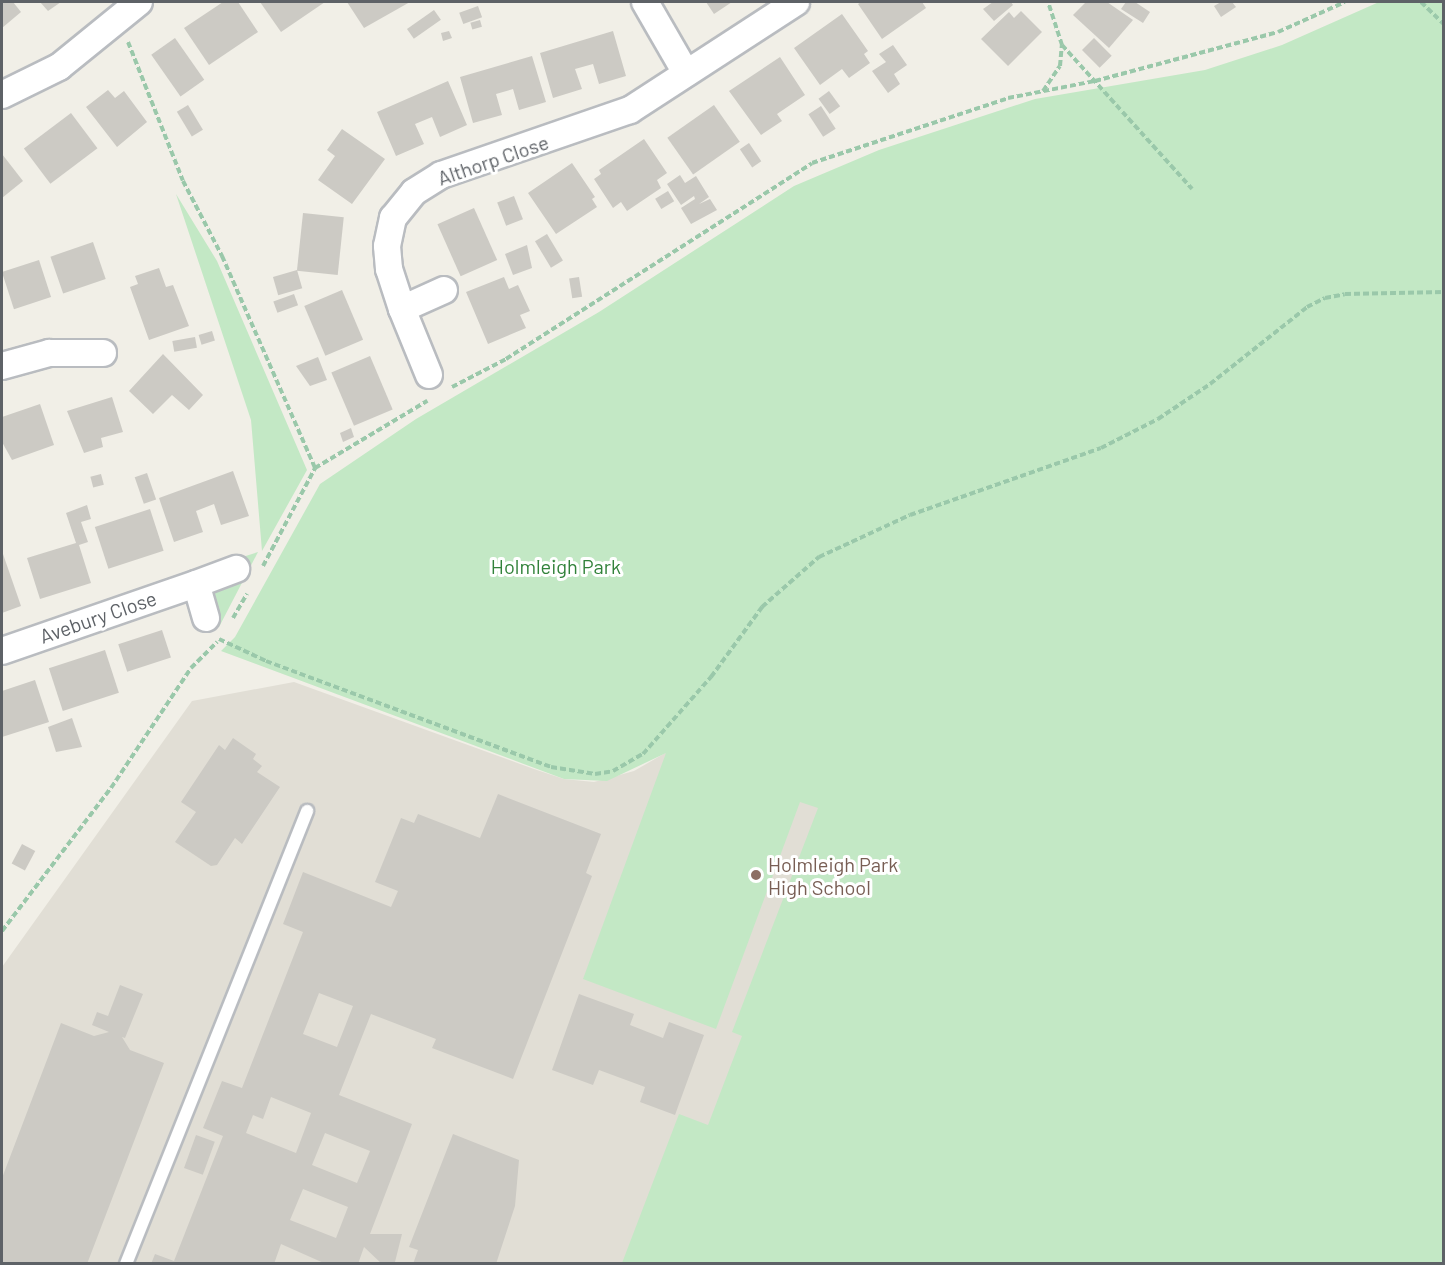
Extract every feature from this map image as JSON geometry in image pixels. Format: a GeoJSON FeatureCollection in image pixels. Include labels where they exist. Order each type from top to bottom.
{"type":"FeatureCollection","features":[{"type":"Feature","properties":{"kind":"street"},"geometry":{"type":"LineString","coordinates":[[2,95],[59,67],[139,2]]}},
{"type":"Feature","properties":{"kind":"street"},"geometry":{"type":"LineString","coordinates":[[645,2],[686,73]]}},
{"type":"Feature","properties":{"kind":"street","name":"Althorp Close"},"geometry":{"type":"LineString","coordinates":[[438,386],[402,309],[389,269],[387,246],[393,218],[414,192],[441,175],[630,110],[796,2]]}},
{"type":"Feature","properties":{"kind":"street"},"geometry":{"type":"LineString","coordinates":[[402,309],[444,290]]}},
{"type":"Feature","properties":{"kind":"street"},"geometry":{"type":"LineString","coordinates":[[2,366],[49,353],[103,353]]}},
{"type":"Feature","properties":{"kind":"street","name":"Avebury Close"},"geometry":{"type":"LineString","coordinates":[[2,651],[196,584],[243,579]]}},
{"type":"Feature","properties":{"kind":"street"},"geometry":{"type":"LineString","coordinates":[[196,584],[216,624]]}},
{"type":"Feature","properties":{"kind":"lane"},"geometry":{"type":"LineString","coordinates":[[126,1263],[307,811]]}},
{"type":"Feature","properties":{"kind":"path"},"geometry":{"type":"LineString","coordinates":[[1044,91],[1060,66],[1062,45],[1048,2]]}},
{"type":"Feature","properties":{"kind":"path"},"geometry":{"type":"LineString","coordinates":[[261,569],[315,468],[438,386],[506,359],[812,163],[1008,98],[1095,81],[1278,32],[1346,2]]}},
{"type":"Feature","properties":{"kind":"path"},"geometry":{"type":"LineString","coordinates":[[1421,2],[1443,24]]}},
{"type":"Feature","properties":{"kind":"path"},"geometry":{"type":"LineString","coordinates":[[116,20],[130,46],[183,181],[222,256],[315,468]]}},
{"type":"Feature","properties":{"kind":"path"},"geometry":{"type":"LineString","coordinates":[[1062,45],[1192,189]]}},
{"type":"Feature","properties":{"kind":"path"},"geometry":{"type":"LineString","coordinates":[[220,640],[266,661],[551,767],[595,774],[613,771],[643,754],[711,677],[762,607],[819,556],[910,515],[1101,448],[1158,419],[1202,390],[1307,307],[1325,298],[1345,294],[1443,292]]}},
{"type":"Feature","properties":{"kind":"path"},"geometry":{"type":"LineString","coordinates":[[232,620],[243,579]]}},
{"type":"Feature","properties":{"kind":"path"},"geometry":{"type":"LineString","coordinates":[[216,624],[220,640]]}},
{"type":"Feature","properties":{"kind":"path"},"geometry":{"type":"LineString","coordinates":[[2,931],[111,788],[191,668],[220,640]]}},
{"type":"Feature","properties":{"kind":"shaded area"},"geometry":{"type":"Polygon","coordinates":[[[294,682],[564,779],[594,782],[634,771],[667,752],[692,711],[1443,1263],[2,1264],[2,967],[192,701],[294,682]]]}},
{"type":"Feature","properties":{"kind":"green space","name":"Holmleigh Park"},"geometry":{"type":"Polygon","coordinates":[[[1379,2],[1443,2],[1443,1263],[622,1263],[679,1114],[708,1125],[742,1036],[732,1032],[818,808],[800,802],[716,1029],[583,979],[666,753],[607,781],[564,779],[221,651],[235,637],[320,484],[416,419],[599,312],[794,186],[879,150],[1035,99],[1205,70],[1282,45],[1379,2]]]}},
{"type":"Feature","properties":{"kind":"green space"},"geometry":{"type":"Polygon","coordinates":[[[176,194],[217,261],[307,470],[262,551],[251,420],[176,194]]]}},
{"type":"Feature","properties":{"kind":"green space"},"geometry":{"type":"Polygon","coordinates":[[[258,552],[219,627],[213,593],[233,560],[258,552]]]}},
{"type":"Feature","properties":{"kind":"building"},"geometry":{"type":"Polygon","coordinates":[[[2,2],[13,2],[21,12],[2,28],[2,2]]]}},
{"type":"Feature","properties":{"kind":"building"},"geometry":{"type":"Polygon","coordinates":[[[40,2],[61,2],[48,11],[40,2]]]}},
{"type":"Feature","properties":{"kind":"building"},"geometry":{"type":"Polygon","coordinates":[[[223,2],[238,2],[258,32],[209,65],[184,28],[223,2]]]}},
{"type":"Feature","properties":{"kind":"building"},"geometry":{"type":"Polygon","coordinates":[[[260,2],[325,2],[281,32],[260,2]]]}},
{"type":"Feature","properties":{"kind":"building"},"geometry":{"type":"Polygon","coordinates":[[[347,2],[410,2],[364,28],[347,2]]]}},
{"type":"Feature","properties":{"kind":"building"},"geometry":{"type":"Polygon","coordinates":[[[706,2],[732,2],[714,14],[706,2]]]}},
{"type":"Feature","properties":{"kind":"building"},"geometry":{"type":"Polygon","coordinates":[[[861,2],[922,2],[926,8],[882,39],[858,4],[861,2]]]}},
{"type":"Feature","properties":{"kind":"building"},"geometry":{"type":"Polygon","coordinates":[[[993,2],[1011,2],[1013,5],[994,21],[983,9],[993,2]]]}},
{"type":"Feature","properties":{"kind":"building"},"geometry":{"type":"Polygon","coordinates":[[[1086,2],[1107,2],[1133,20],[1109,48],[1073,15],[1086,2]]]}},
{"type":"Feature","properties":{"kind":"building"},"geometry":{"type":"Polygon","coordinates":[[[1126,2],[1135,2],[1150,12],[1143,23],[1121,9],[1126,2]]]}},
{"type":"Feature","properties":{"kind":"building"},"geometry":{"type":"Polygon","coordinates":[[[1221,2],[1232,2],[1236,7],[1221,17],[1214,6],[1221,2]]]}},
{"type":"Feature","properties":{"kind":"building"},"geometry":{"type":"Polygon","coordinates":[[[478,6],[482,17],[463,24],[459,13],[478,6]]]}},
{"type":"Feature","properties":{"kind":"building"},"geometry":{"type":"Polygon","coordinates":[[[434,10],[441,20],[414,39],[407,29],[434,10]]]}},
{"type":"Feature","properties":{"kind":"building"},"geometry":{"type":"Polygon","coordinates":[[[1021,11],[1042,32],[1008,66],[981,39],[1009,12],[1014,18],[1021,11]]]}},
{"type":"Feature","properties":{"kind":"building"},"geometry":{"type":"Polygon","coordinates":[[[842,14],[868,51],[864,54],[870,63],[849,78],[842,69],[820,85],[794,48],[842,14]]]}},
{"type":"Feature","properties":{"kind":"building"},"geometry":{"type":"Polygon","coordinates":[[[480,20],[482,27],[472,29],[470,23],[480,20]]]}},
{"type":"Feature","properties":{"kind":"building"},"geometry":{"type":"Polygon","coordinates":[[[449,31],[452,38],[443,41],[441,33],[449,31]]]}},
{"type":"Feature","properties":{"kind":"building"},"geometry":{"type":"Polygon","coordinates":[[[613,31],[626,76],[599,84],[593,64],[575,69],[582,89],[553,98],[540,53],[613,31]]]}},
{"type":"Feature","properties":{"kind":"building"},"geometry":{"type":"Polygon","coordinates":[[[175,38],[204,80],[180,96],[151,55],[175,38]]]}},
{"type":"Feature","properties":{"kind":"building"},"geometry":{"type":"Polygon","coordinates":[[[1094,38],[1112,56],[1100,68],[1082,50],[1094,38]]]}},
{"type":"Feature","properties":{"kind":"building"},"geometry":{"type":"Polygon","coordinates":[[[893,45],[907,65],[894,74],[900,84],[888,93],[872,71],[886,62],[879,54],[893,45]]]}},
{"type":"Feature","properties":{"kind":"building"},"geometry":{"type":"Polygon","coordinates":[[[532,56],[546,102],[519,110],[513,89],[496,94],[502,115],[473,123],[460,77],[532,56]]]}},
{"type":"Feature","properties":{"kind":"building"},"geometry":{"type":"Polygon","coordinates":[[[780,57],[805,95],[777,114],[782,121],[761,135],[729,91],[780,57]]]}},
{"type":"Feature","properties":{"kind":"building"},"geometry":{"type":"Polygon","coordinates":[[[448,81],[467,125],[440,137],[432,117],[415,124],[424,144],[396,156],[377,112],[448,81]]]}},
{"type":"Feature","properties":{"kind":"building"},"geometry":{"type":"Polygon","coordinates":[[[108,90],[115,98],[124,91],[147,122],[117,147],[86,107],[108,90]]]}},
{"type":"Feature","properties":{"kind":"building"},"geometry":{"type":"Polygon","coordinates":[[[829,91],[840,106],[830,114],[818,99],[829,91]]]}},
{"type":"Feature","properties":{"kind":"building"},"geometry":{"type":"Polygon","coordinates":[[[188,105],[203,130],[192,137],[177,112],[188,105]]]}},
{"type":"Feature","properties":{"kind":"building"},"geometry":{"type":"Polygon","coordinates":[[[714,105],[740,142],[693,175],[667,138],[714,105]]]}},
{"type":"Feature","properties":{"kind":"building"},"geometry":{"type":"Polygon","coordinates":[[[821,106],[836,129],[823,137],[808,114],[821,106]]]}},
{"type":"Feature","properties":{"kind":"building"},"geometry":{"type":"Polygon","coordinates":[[[71,113],[97,148],[50,184],[24,149],[71,113]]]}},
{"type":"Feature","properties":{"kind":"building"},"geometry":{"type":"Polygon","coordinates":[[[342,129],[385,159],[352,204],[318,180],[335,156],[327,150],[342,129]]]}},
{"type":"Feature","properties":{"kind":"building"},"geometry":{"type":"Polygon","coordinates":[[[644,139],[667,173],[657,180],[661,188],[627,211],[621,202],[613,208],[594,179],[601,174],[599,170],[644,139]]]}},
{"type":"Feature","properties":{"kind":"building"},"geometry":{"type":"Polygon","coordinates":[[[749,143],[761,161],[752,167],[740,149],[749,143]]]}},
{"type":"Feature","properties":{"kind":"building"},"geometry":{"type":"Polygon","coordinates":[[[2,154],[23,181],[2,198],[2,154]]]}},
{"type":"Feature","properties":{"kind":"building"},"geometry":{"type":"Polygon","coordinates":[[[572,163],[595,197],[592,199],[597,207],[556,234],[528,193],[572,163]]]}},
{"type":"Feature","properties":{"kind":"building"},"geometry":{"type":"Polygon","coordinates":[[[680,175],[685,183],[696,176],[709,197],[699,204],[710,199],[717,210],[691,224],[681,208],[695,199],[694,196],[681,205],[667,184],[680,175]]]}},
{"type":"Feature","properties":{"kind":"building"},"geometry":{"type":"Polygon","coordinates":[[[668,191],[674,201],[661,209],[655,199],[668,191]]]}},
{"type":"Feature","properties":{"kind":"building"},"geometry":{"type":"Polygon","coordinates":[[[514,196],[523,219],[506,226],[497,202],[514,196]]]}},
{"type":"Feature","properties":{"kind":"building"},"geometry":{"type":"Polygon","coordinates":[[[474,208],[497,260],[461,276],[437,224],[474,208]]]}},
{"type":"Feature","properties":{"kind":"building"},"geometry":{"type":"Polygon","coordinates":[[[303,213],[344,217],[338,275],[297,271],[303,213]]]}},
{"type":"Feature","properties":{"kind":"building"},"geometry":{"type":"Polygon","coordinates":[[[547,234],[563,261],[551,268],[535,241],[547,234]]]}},
{"type":"Feature","properties":{"kind":"building"},"geometry":{"type":"Polygon","coordinates":[[[93,242],[106,279],[63,294],[50,257],[93,242]]]}},
{"type":"Feature","properties":{"kind":"building"},"geometry":{"type":"Polygon","coordinates":[[[527,245],[532,268],[513,275],[505,254],[527,245]]]}},
{"type":"Feature","properties":{"kind":"building"},"geometry":{"type":"Polygon","coordinates":[[[39,260],[51,297],[14,309],[2,272],[39,260]]]}},
{"type":"Feature","properties":{"kind":"building"},"geometry":{"type":"Polygon","coordinates":[[[159,268],[166,287],[173,285],[189,326],[149,340],[130,287],[138,284],[135,276],[159,268]]]}},
{"type":"Feature","properties":{"kind":"building"},"geometry":{"type":"Polygon","coordinates":[[[297,270],[302,288],[278,295],[273,277],[297,270]]]}},
{"type":"Feature","properties":{"kind":"building"},"geometry":{"type":"Polygon","coordinates":[[[504,277],[509,289],[518,285],[530,311],[520,315],[526,328],[488,344],[466,292],[504,277]]]}},
{"type":"Feature","properties":{"kind":"building"},"geometry":{"type":"Polygon","coordinates":[[[579,277],[582,297],[572,298],[569,279],[579,277]]]}},
{"type":"Feature","properties":{"kind":"building"},"geometry":{"type":"Polygon","coordinates":[[[342,290],[363,340],[325,356],[304,306],[342,290]]]}},
{"type":"Feature","properties":{"kind":"building"},"geometry":{"type":"Polygon","coordinates":[[[294,294],[298,305],[277,313],[273,302],[294,294]]]}},
{"type":"Feature","properties":{"kind":"building"},"geometry":{"type":"Polygon","coordinates":[[[212,331],[215,341],[202,345],[199,335],[212,331]]]}},
{"type":"Feature","properties":{"kind":"building"},"geometry":{"type":"Polygon","coordinates":[[[195,337],[197,348],[174,352],[172,341],[195,337]]]}},
{"type":"Feature","properties":{"kind":"building"},"geometry":{"type":"Polygon","coordinates":[[[163,354],[203,395],[189,410],[172,395],[153,414],[129,391],[163,354]]]}},
{"type":"Feature","properties":{"kind":"building"},"geometry":{"type":"Polygon","coordinates":[[[370,356],[393,409],[354,426],[331,372],[370,356]]]}},
{"type":"Feature","properties":{"kind":"building"},"geometry":{"type":"Polygon","coordinates":[[[318,357],[327,380],[310,386],[296,366],[318,357]]]}},
{"type":"Feature","properties":{"kind":"building"},"geometry":{"type":"Polygon","coordinates":[[[112,397],[123,432],[101,438],[103,447],[84,453],[67,411],[112,397]]]}},
{"type":"Feature","properties":{"kind":"building"},"geometry":{"type":"Polygon","coordinates":[[[40,404],[54,445],[12,460],[2,442],[2,417],[40,404]]]}},
{"type":"Feature","properties":{"kind":"building"},"geometry":{"type":"Polygon","coordinates":[[[351,428],[354,437],[343,442],[340,433],[351,428]]]}},
{"type":"Feature","properties":{"kind":"building"},"geometry":{"type":"Polygon","coordinates":[[[233,471],[249,516],[221,525],[214,504],[196,511],[203,532],[174,542],[159,498],[233,471]]]}},
{"type":"Feature","properties":{"kind":"building"},"geometry":{"type":"Polygon","coordinates":[[[147,473],[156,499],[144,504],[135,477],[147,473]]]}},
{"type":"Feature","properties":{"kind":"building"},"geometry":{"type":"Polygon","coordinates":[[[101,474],[104,485],[93,487],[90,477],[101,474]]]}},
{"type":"Feature","properties":{"kind":"building"},"geometry":{"type":"Polygon","coordinates":[[[87,505],[91,519],[81,522],[88,542],[79,545],[91,583],[40,599],[27,558],[76,543],[66,513],[87,505]]]}},
{"type":"Feature","properties":{"kind":"building"},"geometry":{"type":"Polygon","coordinates":[[[150,509],[164,551],[108,569],[95,527],[150,509]]]}},
{"type":"Feature","properties":{"kind":"building"},"geometry":{"type":"Polygon","coordinates":[[[2,555],[21,606],[2,613],[2,555]]]}},
{"type":"Feature","properties":{"kind":"building"},"geometry":{"type":"Polygon","coordinates":[[[162,630],[171,658],[127,672],[118,644],[162,630]]]}},
{"type":"Feature","properties":{"kind":"building"},"geometry":{"type":"Polygon","coordinates":[[[105,650],[119,693],[63,711],[49,668],[105,650]]]}},
{"type":"Feature","properties":{"kind":"building"},"geometry":{"type":"Polygon","coordinates":[[[35,680],[49,722],[2,737],[2,691],[35,680]]]}},
{"type":"Feature","properties":{"kind":"building"},"geometry":{"type":"Polygon","coordinates":[[[72,718],[82,747],[56,752],[48,727],[72,718]]]}},
{"type":"Feature","properties":{"kind":"building"},"geometry":{"type":"Polygon","coordinates":[[[233,738],[256,754],[253,759],[262,766],[257,772],[280,787],[242,844],[235,838],[217,865],[211,866],[175,842],[196,812],[181,802],[219,745],[225,750],[233,738]]]}},
{"type":"Feature","properties":{"kind":"building"},"geometry":{"type":"Polygon","coordinates":[[[498,794],[601,834],[586,873],[592,876],[513,1079],[432,1048],[436,1039],[371,1014],[339,1095],[412,1124],[370,1234],[402,1234],[395,1262],[382,1264],[364,1247],[358,1264],[326,1264],[281,1244],[274,1264],[151,1264],[155,1254],[174,1261],[223,1136],[203,1128],[222,1081],[242,1088],[303,932],[283,924],[303,872],[391,907],[398,891],[375,882],[401,818],[414,823],[418,814],[480,838],[498,794]],[[319,993],[303,1034],[337,1047],[353,1006],[319,993]],[[271,1097],[263,1119],[253,1115],[246,1133],[296,1153],[311,1113],[271,1097]],[[325,1133],[312,1165],[357,1183],[370,1151],[325,1133]],[[303,1189],[290,1220],[336,1238],[348,1207],[303,1189]]]}},
{"type":"Feature","properties":{"kind":"building"},"geometry":{"type":"Polygon","coordinates":[[[22,844],[35,851],[25,870],[12,863],[22,844]]]}},
{"type":"Feature","properties":{"kind":"building"},"geometry":{"type":"Polygon","coordinates":[[[120,985],[143,994],[125,1038],[122,1037],[130,1050],[164,1063],[87,1264],[2,1264],[2,1178],[61,1023],[94,1036],[109,1032],[92,1025],[97,1012],[108,1016],[120,985]]]}},
{"type":"Feature","properties":{"kind":"building"},"geometry":{"type":"Polygon","coordinates":[[[579,994],[634,1014],[630,1025],[663,1038],[669,1022],[704,1035],[675,1115],[640,1102],[645,1087],[599,1070],[593,1085],[552,1070],[579,994]]]}},
{"type":"Feature","properties":{"kind":"building"},"geometry":{"type":"Polygon","coordinates":[[[453,1134],[519,1160],[515,1206],[496,1264],[413,1264],[418,1250],[409,1247],[453,1134]]]}},
{"type":"Feature","properties":{"kind":"building"},"geometry":{"type":"Polygon","coordinates":[[[196,1135],[215,1142],[203,1175],[184,1168],[196,1135]]]}},
{"type":"Feature","properties":{"kind":"place","name":"Holmleigh Park High School"},"geometry":{"type":"Point","coordinates":[756,875]}}]}
